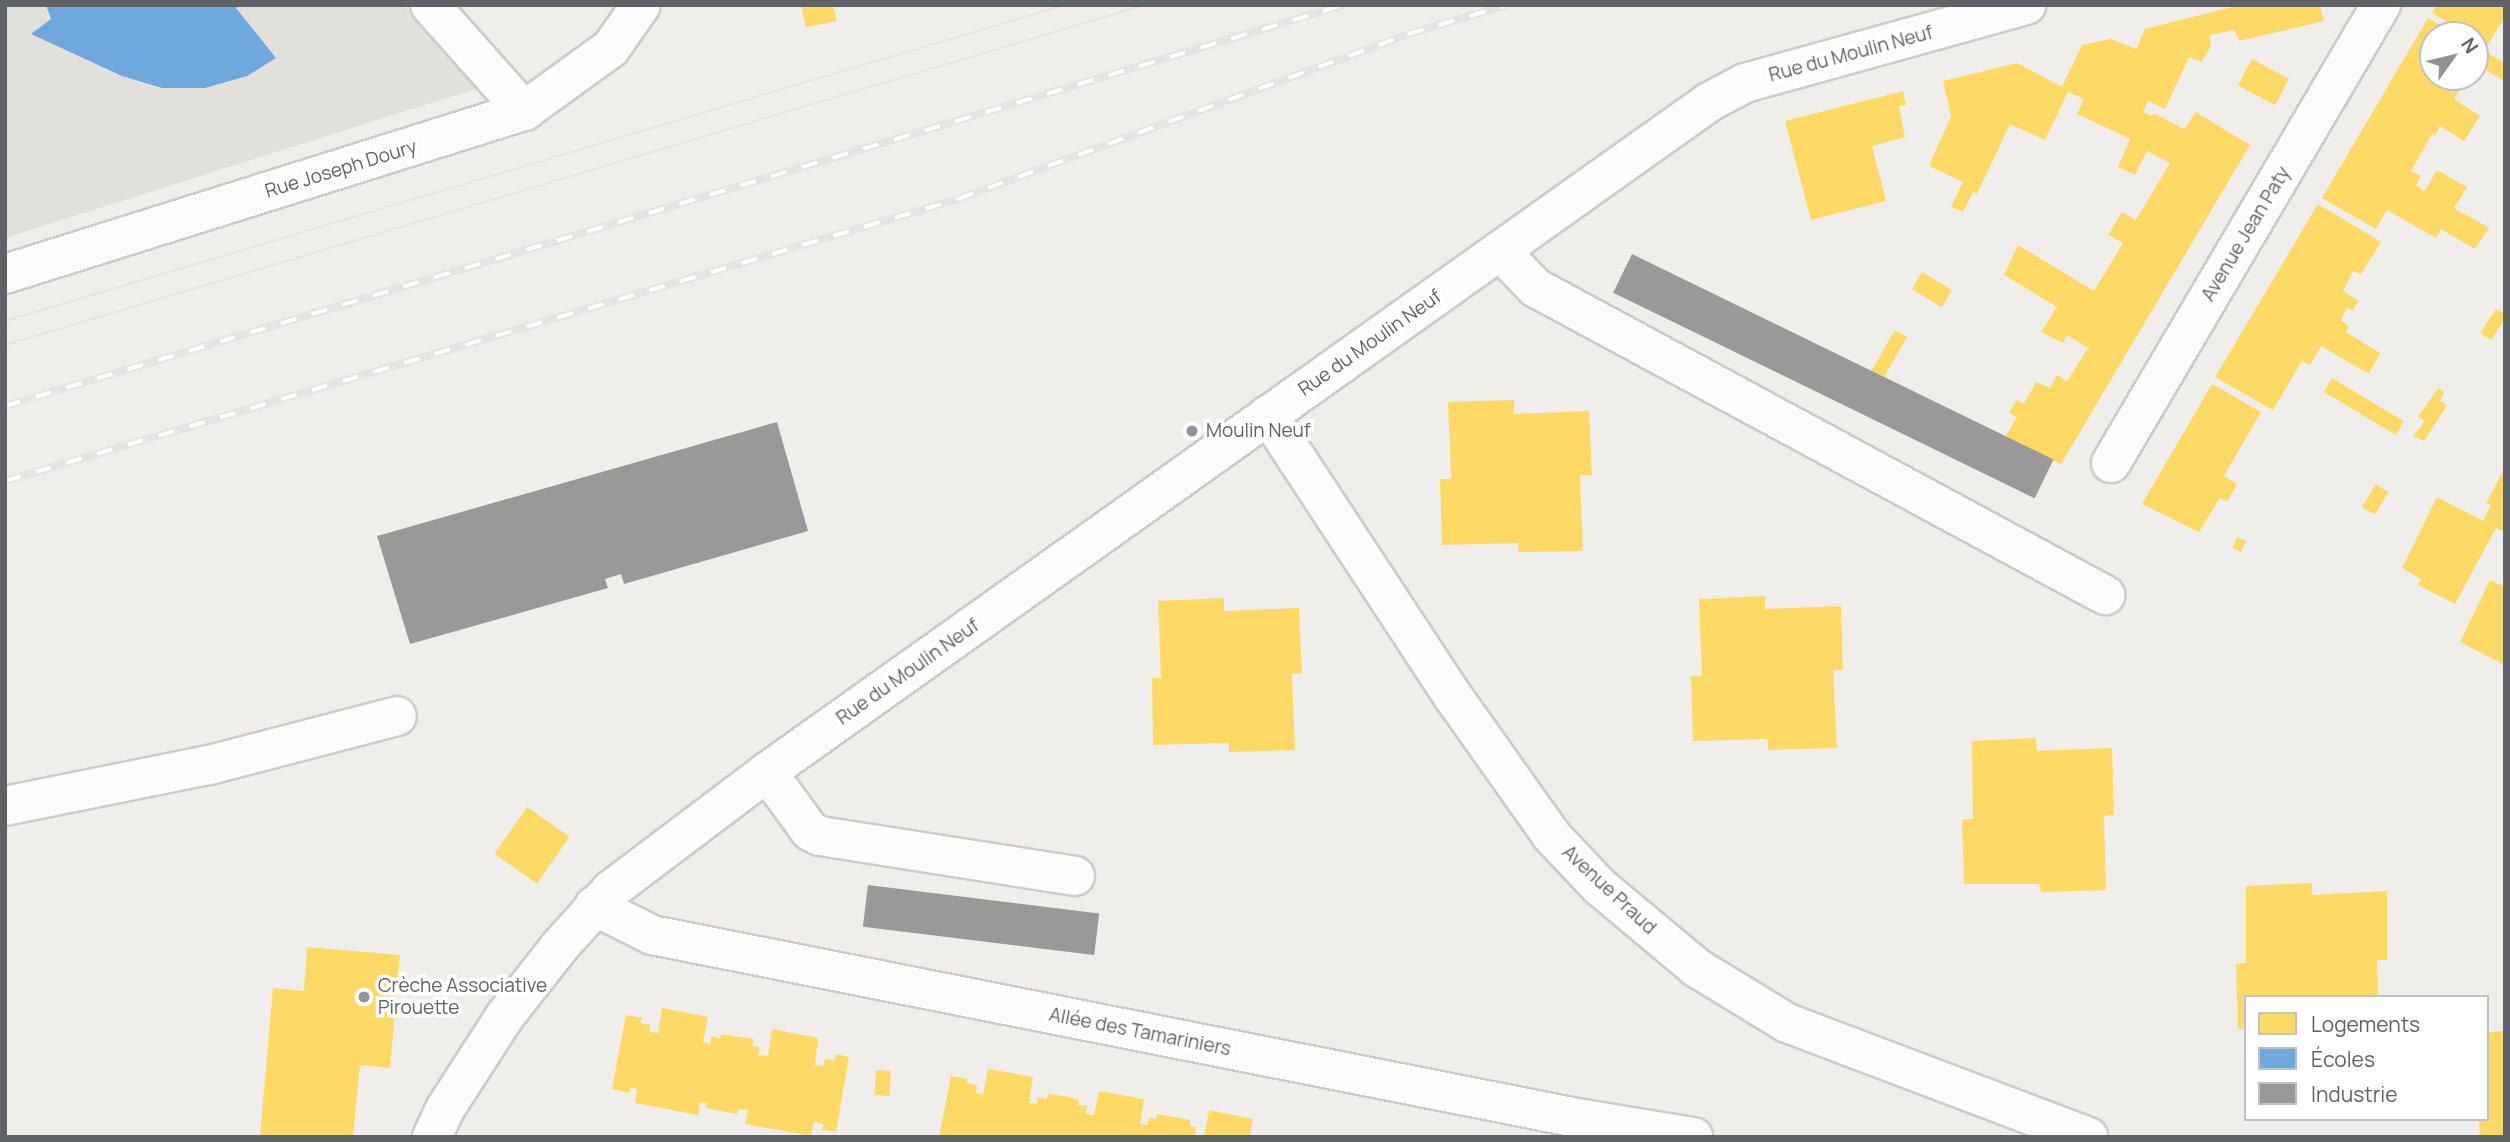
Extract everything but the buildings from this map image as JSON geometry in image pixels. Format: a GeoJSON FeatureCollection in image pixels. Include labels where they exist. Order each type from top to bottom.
{"type":"FeatureCollection","features":[{"type":"Feature","properties":{"kind":"street"},"geometry":{"type":"LineString","coordinates":[[430,5],[524,111]]}},
{"type":"Feature","properties":{"kind":"street","name":"Rue Joseph Doury"},"geometry":{"type":"LineString","coordinates":[[5,274],[524,111],[611,48],[641,5]]}},
{"type":"Feature","properties":{"kind":"street","name":"Rue du Moulin Neuf"},"geometry":{"type":"LineString","coordinates":[[432,1137],[444,1109],[505,1016],[594,906],[630,875],[767,772],[1268,415],[1709,102],[1745,83],[2026,5]]}},
{"type":"Feature","properties":{"kind":"street","name":"Avenue Jean Paty"},"geometry":{"type":"LineString","coordinates":[[2111,463],[2381,5]]}},
{"type":"Feature","properties":{"kind":"street"},"geometry":{"type":"LineString","coordinates":[[1500,251],[1536,288],[2105,594]]}},
{"type":"Feature","properties":{"kind":"street","name":"Avenue Praud"},"geometry":{"type":"LineString","coordinates":[[1268,415],[1452,695],[1551,835],[1600,886],[1697,968],[1787,1023],[2088,1137]]}},
{"type":"Feature","properties":{"kind":"street"},"geometry":{"type":"LineString","coordinates":[[5,806],[209,765],[397,716]]}},
{"type":"Feature","properties":{"kind":"street"},"geometry":{"type":"LineString","coordinates":[[767,772],[810,831],[820,836],[1075,876]]}},
{"type":"Feature","properties":{"kind":"street","name":"Allée des Tamariniers"},"geometry":{"type":"LineString","coordinates":[[594,906],[652,935],[1570,1127],[1693,1137]]}},
{"type":"Feature","properties":{"kind":"shaded area"},"geometry":{"type":"Polygon","coordinates":[[[5,5],[403,5],[488,85],[5,238],[5,5]]]}},
{"type":"Feature","properties":{"kind":"tram line"},"geometry":{"type":"LineString","coordinates":[[5,321],[1064,5]]}},
{"type":"Feature","properties":{"kind":"tram line"},"geometry":{"type":"LineString","coordinates":[[5,345],[1145,5]]}},
{"type":"Feature","properties":{"kind":"railway"},"geometry":{"type":"LineString","coordinates":[[5,406],[1343,5]]}},
{"type":"Feature","properties":{"kind":"railway"},"geometry":{"type":"LineString","coordinates":[[5,481],[958,199],[1408,34],[1507,5]]}},
{"type":"Feature","properties":{"kind":"place","name":"Moulin Neuf"},"geometry":{"type":"Point","coordinates":[1192,431]}},
{"type":"Feature","properties":{"kind":"place","name":"Crèche Associative Pirouette"},"geometry":{"type":"Point","coordinates":[364,997]}}]}
